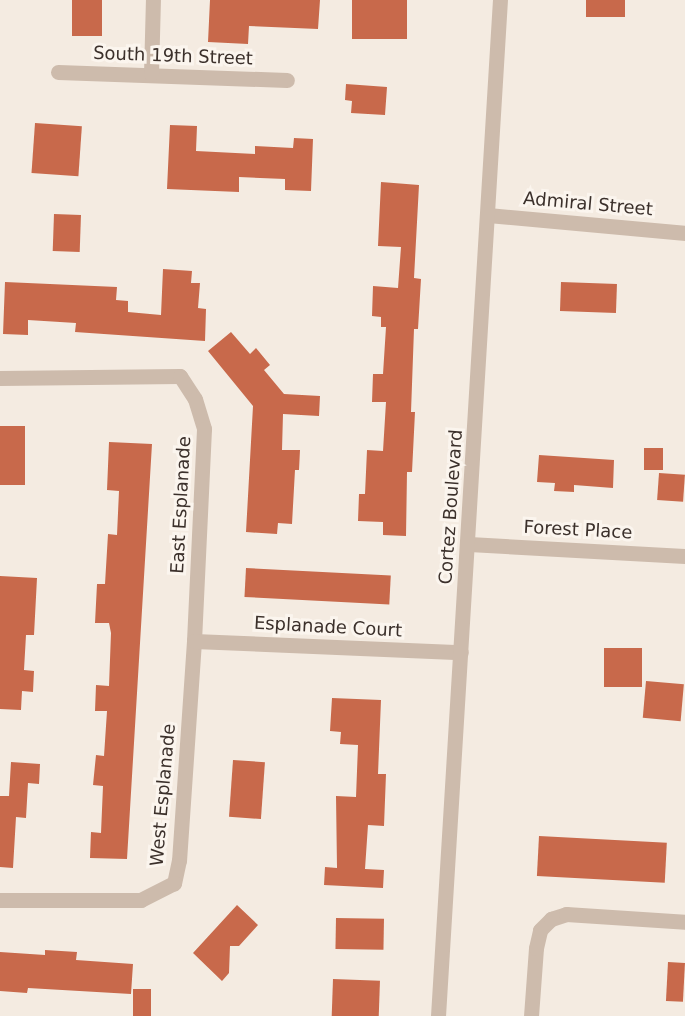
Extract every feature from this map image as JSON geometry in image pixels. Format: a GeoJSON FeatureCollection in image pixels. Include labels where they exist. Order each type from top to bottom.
{"type":"FeatureCollection","features":[{"type":"Feature","properties":{"kind":"street"},"geometry":{"type":"LineString","coordinates":[[150,74],[153,0]]}},
{"type":"Feature","properties":{"kind":"street","name":"Cortez Boulevard"},"geometry":{"type":"LineString","coordinates":[[438,1016],[469,544],[500,0]]}},
{"type":"Feature","properties":{"kind":"street","name":"South 19th Street"},"geometry":{"type":"LineString","coordinates":[[58,72],[287,80]]}},
{"type":"Feature","properties":{"kind":"street","name":"Admiral Street"},"geometry":{"type":"LineString","coordinates":[[488,215],[685,232]]}},
{"type":"Feature","properties":{"kind":"street","name":"East Esplanade"},"geometry":{"type":"LineString","coordinates":[[0,378],[180,376],[195,399],[204,429],[194,641]]}},
{"type":"Feature","properties":{"kind":"street","name":"Forest Place"},"geometry":{"type":"LineString","coordinates":[[469,544],[685,556]]}},
{"type":"Feature","properties":{"kind":"street","name":"Esplanade Court"},"geometry":{"type":"LineString","coordinates":[[194,641],[461,652]]}},
{"type":"Feature","properties":{"kind":"street","name":"West Esplanade"},"geometry":{"type":"LineString","coordinates":[[0,900],[141,900],[174,884],[179,860],[194,641]]}},
{"type":"Feature","properties":{"kind":"street"},"geometry":{"type":"LineString","coordinates":[[531,1016],[536,948],[540,930],[551,919],[566,914],[685,922]]}},
{"type":"Feature","properties":{"kind":"building"},"geometry":{"type":"Polygon","coordinates":[[[72,0],[102,0],[102,36],[72,36],[72,0]]]}},
{"type":"Feature","properties":{"kind":"building"},"geometry":{"type":"Polygon","coordinates":[[[210,0],[320,0],[318,29],[249,26],[248,44],[208,42],[210,0]]]}},
{"type":"Feature","properties":{"kind":"building"},"geometry":{"type":"Polygon","coordinates":[[[352,0],[407,0],[407,39],[352,39],[352,0]]]}},
{"type":"Feature","properties":{"kind":"building"},"geometry":{"type":"Polygon","coordinates":[[[586,0],[625,0],[625,17],[586,17],[586,0]]]}},
{"type":"Feature","properties":{"kind":"building"},"geometry":{"type":"Polygon","coordinates":[[[346,84],[387,87],[385,115],[351,113],[352,101],[345,100],[346,84]]]}},
{"type":"Feature","properties":{"kind":"building"},"geometry":{"type":"Polygon","coordinates":[[[35,123],[82,126],[78,176],[32,173],[35,123]]]}},
{"type":"Feature","properties":{"kind":"building"},"geometry":{"type":"Polygon","coordinates":[[[170,125],[197,126],[196,151],[255,154],[255,146],[293,148],[294,138],[313,139],[311,191],[285,190],[285,179],[239,177],[239,192],[167,189],[170,125]]]}},
{"type":"Feature","properties":{"kind":"building"},"geometry":{"type":"Polygon","coordinates":[[[381,182],[419,185],[414,278],[421,279],[418,329],[414,329],[411,412],[415,412],[412,472],[407,472],[406,536],[383,535],[383,522],[358,521],[359,494],[365,494],[367,450],[383,451],[386,402],[372,402],[373,374],[383,374],[386,327],[381,327],[381,317],[372,316],[373,286],[398,288],[401,247],[378,246],[381,182]]]}},
{"type":"Feature","properties":{"kind":"building"},"geometry":{"type":"Polygon","coordinates":[[[54,214],[81,215],[80,252],[53,251],[54,214]]]}},
{"type":"Feature","properties":{"kind":"building"},"geometry":{"type":"Polygon","coordinates":[[[163,269],[192,271],[191,283],[200,283],[198,308],[206,309],[205,341],[75,332],[76,323],[28,320],[28,335],[3,334],[5,282],[117,287],[116,300],[128,301],[128,312],[161,315],[163,269]]]}},
{"type":"Feature","properties":{"kind":"building"},"geometry":{"type":"Polygon","coordinates":[[[561,282],[617,284],[616,313],[560,311],[561,282]]]}},
{"type":"Feature","properties":{"kind":"building"},"geometry":{"type":"Polygon","coordinates":[[[231,332],[250,354],[256,348],[270,365],[264,370],[284,394],[320,396],[319,416],[283,414],[282,450],[300,450],[299,470],[295,470],[292,524],[278,523],[277,534],[246,532],[253,406],[208,351],[231,332]]]}},
{"type":"Feature","properties":{"kind":"building"},"geometry":{"type":"Polygon","coordinates":[[[0,426],[25,426],[25,485],[0,485],[0,426]]]}},
{"type":"Feature","properties":{"kind":"building"},"geometry":{"type":"Polygon","coordinates":[[[109,442],[152,444],[127,859],[90,858],[91,832],[101,833],[103,786],[93,785],[96,755],[104,756],[107,711],[95,711],[96,685],[109,686],[111,633],[109,623],[95,623],[97,584],[105,584],[108,534],[117,535],[119,491],[107,490],[109,442]]]}},
{"type":"Feature","properties":{"kind":"building"},"geometry":{"type":"Polygon","coordinates":[[[644,448],[663,448],[663,470],[644,470],[644,448]]]}},
{"type":"Feature","properties":{"kind":"building"},"geometry":{"type":"Polygon","coordinates":[[[539,455],[614,460],[613,488],[574,485],[574,492],[554,491],[555,483],[537,482],[539,455]]]}},
{"type":"Feature","properties":{"kind":"building"},"geometry":{"type":"Polygon","coordinates":[[[659,473],[685,475],[683,502],[657,500],[659,473]]]}},
{"type":"Feature","properties":{"kind":"building"},"geometry":{"type":"Polygon","coordinates":[[[246,568],[391,576],[389,605],[244,597],[246,568]]]}},
{"type":"Feature","properties":{"kind":"building"},"geometry":{"type":"Polygon","coordinates":[[[0,576],[37,578],[34,635],[26,635],[24,670],[34,671],[33,692],[22,691],[21,710],[0,709],[0,576]]]}},
{"type":"Feature","properties":{"kind":"building"},"geometry":{"type":"Polygon","coordinates":[[[604,648],[642,648],[642,687],[604,687],[604,648]]]}},
{"type":"Feature","properties":{"kind":"building"},"geometry":{"type":"Polygon","coordinates":[[[646,681],[684,684],[681,721],[643,718],[646,681]]]}},
{"type":"Feature","properties":{"kind":"building"},"geometry":{"type":"Polygon","coordinates":[[[332,698],[381,700],[378,774],[386,774],[384,826],[368,825],[365,869],[384,870],[383,888],[324,885],[325,867],[337,868],[336,796],[356,797],[358,745],[340,744],[341,732],[330,731],[332,698]]]}},
{"type":"Feature","properties":{"kind":"building"},"geometry":{"type":"Polygon","coordinates":[[[233,760],[265,762],[261,819],[229,817],[233,760]]]}},
{"type":"Feature","properties":{"kind":"building"},"geometry":{"type":"Polygon","coordinates":[[[11,762],[40,764],[39,784],[28,783],[26,818],[16,817],[13,868],[0,867],[0,796],[9,796],[11,762]]]}},
{"type":"Feature","properties":{"kind":"building"},"geometry":{"type":"Polygon","coordinates":[[[539,836],[667,843],[665,883],[537,876],[539,836]]]}},
{"type":"Feature","properties":{"kind":"building"},"geometry":{"type":"Polygon","coordinates":[[[237,905],[258,925],[239,946],[230,946],[229,973],[222,981],[193,953],[237,905]]]}},
{"type":"Feature","properties":{"kind":"building"},"geometry":{"type":"Polygon","coordinates":[[[336,918],[384,919],[383,950],[335,949],[336,918]]]}},
{"type":"Feature","properties":{"kind":"building"},"geometry":{"type":"Polygon","coordinates":[[[45,950],[77,952],[76,960],[133,964],[131,994],[28,988],[27,993],[0,991],[0,952],[45,955],[45,950]]]}},
{"type":"Feature","properties":{"kind":"building"},"geometry":{"type":"Polygon","coordinates":[[[668,962],[685,963],[683,1002],[666,1001],[668,962]]]}},
{"type":"Feature","properties":{"kind":"building"},"geometry":{"type":"Polygon","coordinates":[[[333,979],[380,981],[379,1016],[332,1016],[333,979]]]}},
{"type":"Feature","properties":{"kind":"building"},"geometry":{"type":"Polygon","coordinates":[[[133,989],[151,989],[151,1016],[133,1016],[133,989]]]}}]}
